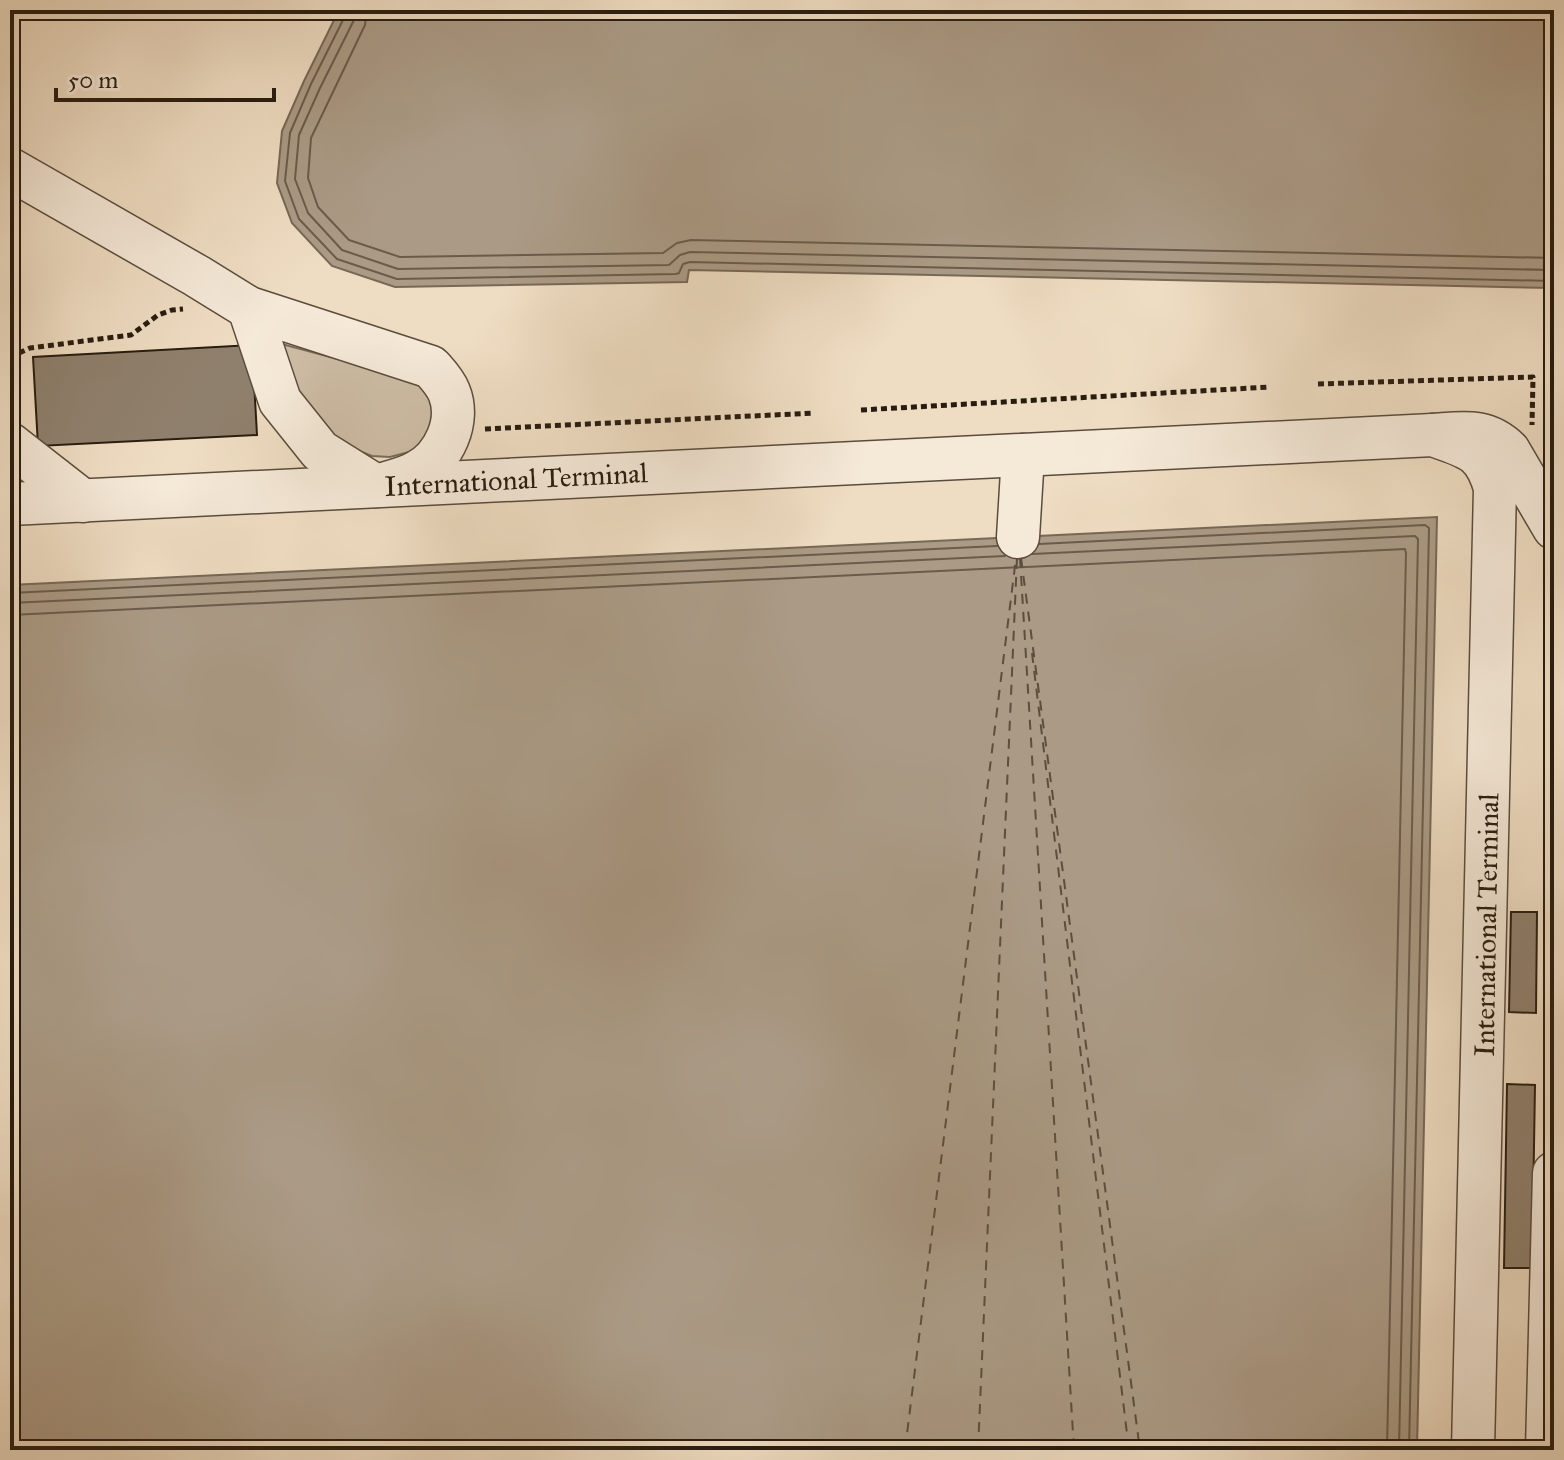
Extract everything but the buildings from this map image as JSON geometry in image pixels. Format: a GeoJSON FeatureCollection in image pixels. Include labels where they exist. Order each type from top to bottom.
{"type":"FeatureCollection","features":[{"type":"Feature","properties":{"kind":"lane"},"geometry":{"type":"LineString","coordinates":[[10,169],[249,308],[431,367],[442,379],[452,401],[453,417],[448,440],[437,456],[418,472],[376,486],[320,451],[280,401],[249,308]]}},
{"type":"Feature","properties":{"kind":"lane","name":"International Terminal"},"geometry":{"type":"LineString","coordinates":[[10,504],[1472,433],[1490,437],[1509,451],[1554,528]]}},
{"type":"Feature","properties":{"kind":"lane","name":"International Terminal"},"geometry":{"type":"LineString","coordinates":[[1433,435],[1471,449],[1481,458],[1490,470],[1495,497],[1473,1450]]}},
{"type":"Feature","properties":{"kind":"lane"},"geometry":{"type":"LineString","coordinates":[[10,444],[83,501]]}},
{"type":"Feature","properties":{"kind":"lane"},"geometry":{"type":"LineString","coordinates":[[1018,537],[1023,455]]}},
{"type":"Feature","properties":{"kind":"lane"},"geometry":{"type":"LineString","coordinates":[[1547,1450],[1554,1173]]}},
{"type":"Feature","properties":{"kind":"path"},"geometry":{"type":"LineString","coordinates":[[861,410],[1270,387]]}},
{"type":"Feature","properties":{"kind":"shaded area"},"geometry":{"type":"Polygon","coordinates":[[[278,343],[420,381],[430,399],[434,419],[423,444],[390,457],[372,456],[332,437],[303,409],[278,343]]]}},
{"type":"Feature","properties":{"kind":"water"},"geometry":{"type":"Polygon","coordinates":[[[339,10],[1554,10],[1554,288],[689,270],[687,282],[395,287],[332,266],[292,223],[277,183],[282,131],[339,10]]]}},
{"type":"Feature","properties":{"kind":"water"},"geometry":{"type":"Polygon","coordinates":[[[1437,517],[1417,1450],[10,1450],[10,585],[1437,517]]]}},
{"type":"Feature","properties":{"kind":"ferry route"},"geometry":{"type":"LineString","coordinates":[[905,1450],[1016,558]]}},
{"type":"Feature","properties":{"kind":"ferry route"},"geometry":{"type":"LineString","coordinates":[[978,1450],[1017,558]]}},
{"type":"Feature","properties":{"kind":"ferry route"},"geometry":{"type":"LineString","coordinates":[[1020,558],[1074,1450]]}},
{"type":"Feature","properties":{"kind":"ferry route"},"geometry":{"type":"LineString","coordinates":[[1021,558],[1140,1450]]}},
{"type":"Feature","properties":{"kind":"ferry route"},"geometry":{"type":"LineString","coordinates":[[1032,653],[1129,1450]]}}]}
